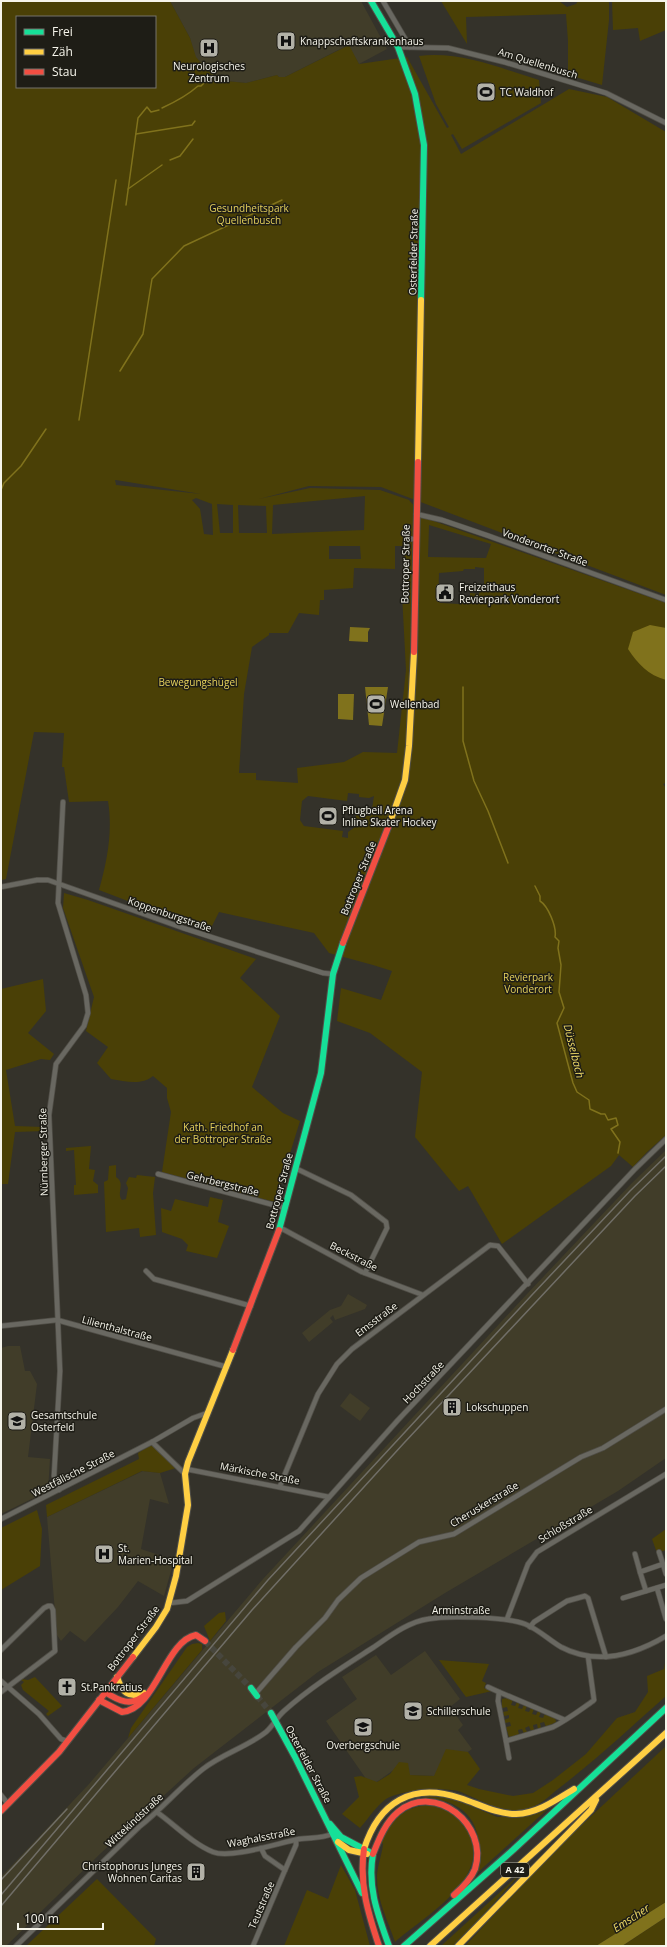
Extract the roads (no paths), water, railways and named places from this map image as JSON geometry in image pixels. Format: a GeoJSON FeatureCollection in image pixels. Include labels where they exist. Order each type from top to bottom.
{"type":"FeatureCollection","features":[{"type":"Feature","properties":{"kind":"main road","name":"Osterfelder Straße"},"geometry":{"type":"LineString","coordinates":[[372,1],[398,47],[415,94],[424,145],[416,514]]}},
{"type":"Feature","properties":{"kind":"main road","name":"Bottroper Straße"},"geometry":{"type":"LineString","coordinates":[[1,1811],[48,1764],[67,1741],[156,1626],[170,1603],[188,1505],[185,1472],[207,1413],[251,1306],[280,1227],[320,1073],[333,974],[349,926],[396,807],[406,770],[411,721],[416,514]]}},
{"type":"Feature","properties":{"kind":"main road"},"geometry":{"type":"LineString","coordinates":[[99,1700],[117,1710],[126,1712],[136,1708],[142,1703],[184,1640],[196,1635],[205,1641]]}},
{"type":"Feature","properties":{"kind":"main road"},"geometry":{"type":"LineString","coordinates":[[117,1677],[119,1687],[124,1693],[133,1696],[148,1692]]}},
{"type":"Feature","properties":{"kind":"main road"},"geometry":{"type":"LineString","coordinates":[[251,1688],[257,1695]]}},
{"type":"Feature","properties":{"kind":"main road"},"geometry":{"type":"LineString","coordinates":[[105,1692],[127,1704],[138,1700],[148,1692]]}},
{"type":"Feature","properties":{"kind":"main road","name":"A 42"},"geometry":{"type":"LineString","coordinates":[[404,1946],[590,1779],[666,1708]]}},
{"type":"Feature","properties":{"kind":"main road","name":"Osterfelder Straße"},"geometry":{"type":"LineString","coordinates":[[270,1714],[328,1823],[332,1834],[362,1893],[379,1946]]}},
{"type":"Feature","properties":{"kind":"main road","name":"A 42"},"geometry":{"type":"LineString","coordinates":[[430,1946],[666,1733]]}},
{"type":"Feature","properties":{"kind":"main road"},"geometry":{"type":"LineString","coordinates":[[363,1852],[368,1833],[378,1816],[389,1804],[408,1795],[429,1792],[446,1794],[489,1810],[517,1814],[532,1812],[545,1807],[590,1779]]}},
{"type":"Feature","properties":{"kind":"main road"},"geometry":{"type":"LineString","coordinates":[[458,1946],[591,1810],[600,1794]]}},
{"type":"Feature","properties":{"kind":"main road"},"geometry":{"type":"LineString","coordinates":[[389,1946],[373,1896],[370,1876],[373,1854],[387,1824],[395,1815],[407,1806],[416,1803],[433,1802],[448,1806],[460,1814],[470,1826],[474,1834],[477,1847],[477,1860],[470,1878],[444,1904],[440,1915]]}},
{"type":"Feature","properties":{"kind":"main road","name":"Osterfelder Straße"},"geometry":{"type":"LineString","coordinates":[[328,1823],[341,1837],[363,1852]]}},
{"type":"Feature","properties":{"kind":"main road","name":"Osterfelder Straße"},"geometry":{"type":"LineString","coordinates":[[336,1841],[349,1850],[373,1854]]}},
{"type":"Feature","properties":{"kind":"main road","name":"Osterfelder Straße"},"geometry":{"type":"LineString","coordinates":[[362,1893],[361,1873],[363,1852]]}},
{"type":"Feature","properties":{"kind":"street"},"geometry":{"type":"LineString","coordinates":[[384,1],[410,47]]}},
{"type":"Feature","properties":{"kind":"street","name":"Am Quellenbusch"},"geometry":{"type":"LineString","coordinates":[[398,47],[448,48],[504,62],[606,93],[665,122]]}},
{"type":"Feature","properties":{"kind":"street","name":"Vonderorter Straße"},"geometry":{"type":"LineString","coordinates":[[416,514],[442,520],[489,536],[666,600]]}},
{"type":"Feature","properties":{"kind":"street"},"geometry":{"type":"LineString","coordinates":[[406,539],[415,539]]}},
{"type":"Feature","properties":{"kind":"street","name":"Nürnberger Straße"},"geometry":{"type":"LineString","coordinates":[[59,1490],[54,1476],[60,1381],[49,1115],[56,1064],[82,1030],[86,1022],[88,1007],[86,995],[60,909],[59,885],[63,802]]}},
{"type":"Feature","properties":{"kind":"street","name":"Koppenburgstraße"},"geometry":{"type":"LineString","coordinates":[[1,887],[37,880],[48,880],[241,948],[323,973],[333,974]]}},
{"type":"Feature","properties":{"kind":"street","name":"Hochstraße"},"geometry":{"type":"LineString","coordinates":[[170,1603],[187,1601],[294,1535],[398,1420],[628,1177],[666,1139]]}},
{"type":"Feature","properties":{"kind":"street"},"geometry":{"type":"LineString","coordinates":[[295,1168],[351,1195],[386,1222],[387,1228],[365,1273]]}},
{"type":"Feature","properties":{"kind":"street","name":"Gehrbergstraße"},"geometry":{"type":"LineString","coordinates":[[158,1174],[284,1208]]}},
{"type":"Feature","properties":{"kind":"street","name":"Beckstraße"},"geometry":{"type":"LineString","coordinates":[[280,1227],[365,1273],[423,1295]]}},
{"type":"Feature","properties":{"kind":"street","name":"Emsstraße"},"geometry":{"type":"LineString","coordinates":[[280,1486],[318,1394],[331,1371],[352,1349],[492,1244],[498,1246],[528,1284]]}},
{"type":"Feature","properties":{"kind":"street"},"geometry":{"type":"LineString","coordinates":[[146,1271],[154,1279],[251,1306]]}},
{"type":"Feature","properties":{"kind":"street","name":"Lilienthalstraße"},"geometry":{"type":"LineString","coordinates":[[1,1326],[57,1320],[227,1367]]}},
{"type":"Feature","properties":{"kind":"street","name":"Cheruskerstraße"},"geometry":{"type":"LineString","coordinates":[[257,1695],[296,1647],[325,1618],[338,1600],[361,1578],[419,1542],[454,1534],[581,1457],[603,1448],[666,1409]]}},
{"type":"Feature","properties":{"kind":"street","name":"Westfälische Straße"},"geometry":{"type":"LineString","coordinates":[[1,1519],[152,1442],[193,1418],[207,1413]]}},
{"type":"Feature","properties":{"kind":"street"},"geometry":{"type":"LineString","coordinates":[[152,1442],[185,1472]]}},
{"type":"Feature","properties":{"kind":"street","name":"Märkische Straße"},"geometry":{"type":"LineString","coordinates":[[185,1472],[280,1486],[329,1497]]}},
{"type":"Feature","properties":{"kind":"street","name":"Schloßstraße"},"geometry":{"type":"LineString","coordinates":[[507,1619],[508,1613],[528,1564],[540,1549],[666,1475]]}},
{"type":"Feature","properties":{"kind":"street"},"geometry":{"type":"LineString","coordinates":[[659,1552],[666,1574]]}},
{"type":"Feature","properties":{"kind":"street"},"geometry":{"type":"LineString","coordinates":[[635,1554],[646,1591]]}},
{"type":"Feature","properties":{"kind":"street"},"geometry":{"type":"LineString","coordinates":[[640,1572],[663,1564]]}},
{"type":"Feature","properties":{"kind":"street"},"geometry":{"type":"LineString","coordinates":[[623,1598],[666,1585]]}},
{"type":"Feature","properties":{"kind":"street"},"geometry":{"type":"LineString","coordinates":[[656,1588],[666,1619]]}},
{"type":"Feature","properties":{"kind":"street"},"geometry":{"type":"LineString","coordinates":[[530,1627],[534,1622],[567,1601],[585,1596],[588,1598],[606,1657]]}},
{"type":"Feature","properties":{"kind":"street"},"geometry":{"type":"LineString","coordinates":[[1,1650],[46,1606],[49,1606],[53,1610],[55,1651],[1,1692]]}},
{"type":"Feature","properties":{"kind":"street","name":"Arminstraße"},"geometry":{"type":"LineString","coordinates":[[275,1721],[321,1681],[415,1622],[436,1618],[507,1619],[530,1627],[562,1648],[588,1656],[606,1657],[634,1651],[666,1636]]}},
{"type":"Feature","properties":{"kind":"street"},"geometry":{"type":"LineString","coordinates":[[506,1742],[553,1727],[595,1698],[588,1656]]}},
{"type":"Feature","properties":{"kind":"street"},"geometry":{"type":"LineString","coordinates":[[1,1681],[39,1714],[61,1739],[67,1741]]}},
{"type":"Feature","properties":{"kind":"street"},"geometry":{"type":"LineString","coordinates":[[488,1687],[564,1720]]}},
{"type":"Feature","properties":{"kind":"street"},"geometry":{"type":"LineString","coordinates":[[499,1692],[498,1701],[509,1758]]}},
{"type":"Feature","properties":{"kind":"street","name":"Wittekindstraße"},"geometry":{"type":"LineString","coordinates":[[16,1946],[139,1827],[158,1813],[166,1802],[203,1769],[265,1733],[275,1721]]}},
{"type":"Feature","properties":{"kind":"street"},"geometry":{"type":"LineString","coordinates":[[1,1795],[8,1804]]}},
{"type":"Feature","properties":{"kind":"street","name":"Waghalsstraße"},"geometry":{"type":"LineString","coordinates":[[158,1813],[192,1839],[213,1852],[226,1854],[296,1840],[322,1838],[332,1834]]}},
{"type":"Feature","properties":{"kind":"street","name":"Teutstraße"},"geometry":{"type":"LineString","coordinates":[[253,1946],[296,1845],[296,1840]]}},
{"type":"Feature","properties":{"kind":"street"},"geometry":{"type":"LineString","coordinates":[[261,1848],[265,1856],[285,1870]]}},
{"type":"Feature","properties":{"kind":"waterway"},"geometry":{"type":"LineString","coordinates":[[162,108],[181,98],[198,86],[201,86],[215,72]]}},
{"type":"Feature","properties":{"kind":"waterway"},"geometry":{"type":"LineString","coordinates":[[126,205],[138,118],[147,107],[151,112],[159,110]]}},
{"type":"Feature","properties":{"kind":"waterway"},"geometry":{"type":"LineString","coordinates":[[136,134],[192,125],[195,121]]}},
{"type":"Feature","properties":{"kind":"waterway"},"geometry":{"type":"LineString","coordinates":[[170,160],[180,156],[193,139]]}},
{"type":"Feature","properties":{"kind":"waterway"},"geometry":{"type":"LineString","coordinates":[[128,189],[162,165]]}},
{"type":"Feature","properties":{"kind":"waterway"},"geometry":{"type":"LineString","coordinates":[[79,420],[116,180]]}},
{"type":"Feature","properties":{"kind":"waterway"},"geometry":{"type":"LineString","coordinates":[[120,371],[143,334],[152,279],[184,246],[282,200]]}},
{"type":"Feature","properties":{"kind":"waterway"},"geometry":{"type":"LineString","coordinates":[[1,490],[4,483],[21,466],[46,429]]}},
{"type":"Feature","properties":{"kind":"waterway","name":"Düsselbach"},"geometry":{"type":"LineString","coordinates":[[463,687],[463,741],[474,781],[488,811],[508,863]]}},
{"type":"Feature","properties":{"kind":"waterway","name":"Düsselbach"},"geometry":{"type":"LineString","coordinates":[[535,886],[540,896],[540,901],[546,907],[551,917],[555,928],[555,937],[559,941],[558,948],[561,965],[559,992],[564,1008],[557,1023],[573,1083],[577,1092],[589,1100],[590,1109],[601,1114],[605,1114],[608,1120],[616,1118],[618,1125],[611,1129],[620,1142],[618,1153]]}},
{"type":"Feature","properties":{"kind":"tunnel"},"geometry":{"type":"LineString","coordinates":[[205,1641],[251,1688]]}},
{"type":"Feature","properties":{"kind":"tunnel"},"geometry":{"type":"LineString","coordinates":[[257,1696],[271,1713]]}},
{"type":"Feature","properties":{"kind":"railway"},"geometry":{"type":"LineString","coordinates":[[1,1895],[268,1580],[531,1296],[630,1191],[666,1156]]}},
{"type":"Feature","properties":{"kind":"railway"},"geometry":{"type":"LineString","coordinates":[[1,1906],[252,1610],[404,1443],[635,1196],[666,1166]]}},
{"type":"Feature","properties":{"kind":"railway"},"geometry":{"type":"LineString","coordinates":[[1,1880],[67,1809]]}},
{"type":"Feature","properties":{"kind":"place","name":"Knappschaftskrankenhaus"},"geometry":{"type":"Point","coordinates":[286,41]}},
{"type":"Feature","properties":{"kind":"place","name":"Neurologisches Zentrum"},"geometry":{"type":"Point","coordinates":[209,48]}},
{"type":"Feature","properties":{"kind":"place","name":"TC Waldhof"},"geometry":{"type":"Point","coordinates":[486,92]}},
{"type":"Feature","properties":{"kind":"place","name":"Freizeithaus Revierpark Vonderort"},"geometry":{"type":"Point","coordinates":[445,593]}},
{"type":"Feature","properties":{"kind":"place","name":"Wellenbad"},"geometry":{"type":"Point","coordinates":[376,704]}},
{"type":"Feature","properties":{"kind":"place","name":"Pflugbeil Arena Inline Skater Hockey"},"geometry":{"type":"Point","coordinates":[328,816]}},
{"type":"Feature","properties":{"kind":"place","name":"Lokschuppen"},"geometry":{"type":"Point","coordinates":[452,1407]}},
{"type":"Feature","properties":{"kind":"place","name":"Gesamtschule Osterfeld"},"geometry":{"type":"Point","coordinates":[17,1421]}},
{"type":"Feature","properties":{"kind":"place","name":"St. Marien-Hospital"},"geometry":{"type":"Point","coordinates":[104,1554]}},
{"type":"Feature","properties":{"kind":"place","name":"St.Pankratius"},"geometry":{"type":"Point","coordinates":[67,1687]}},
{"type":"Feature","properties":{"kind":"place","name":"Schillerschule"},"geometry":{"type":"Point","coordinates":[413,1711]}},
{"type":"Feature","properties":{"kind":"place","name":"Overbergschule"},"geometry":{"type":"Point","coordinates":[363,1727]}},
{"type":"Feature","properties":{"kind":"place","name":"Christophorus Junges Wohnen Caritas"},"geometry":{"type":"Point","coordinates":[196,1872]}},
{"type":"Feature","properties":{"kind":"park label","name":"Gesundheitspark Quellenbusch"},"geometry":{"type":"Point","coordinates":[249,214]}},
{"type":"Feature","properties":{"kind":"park label","name":"Bewegungshügel"},"geometry":{"type":"Point","coordinates":[198,682]}},
{"type":"Feature","properties":{"kind":"park label","name":"Revierpark Vonderort"},"geometry":{"type":"Point","coordinates":[528,982]}},
{"type":"Feature","properties":{"kind":"park label","name":"Kath. Friedhof an der Bottroper Straße"},"geometry":{"type":"Point","coordinates":[223,1132]}},
{"type":"Feature","properties":{"kind":"water label","name":"Emscher"},"geometry":{"type":"Point","coordinates":[631,1918]}}]}
